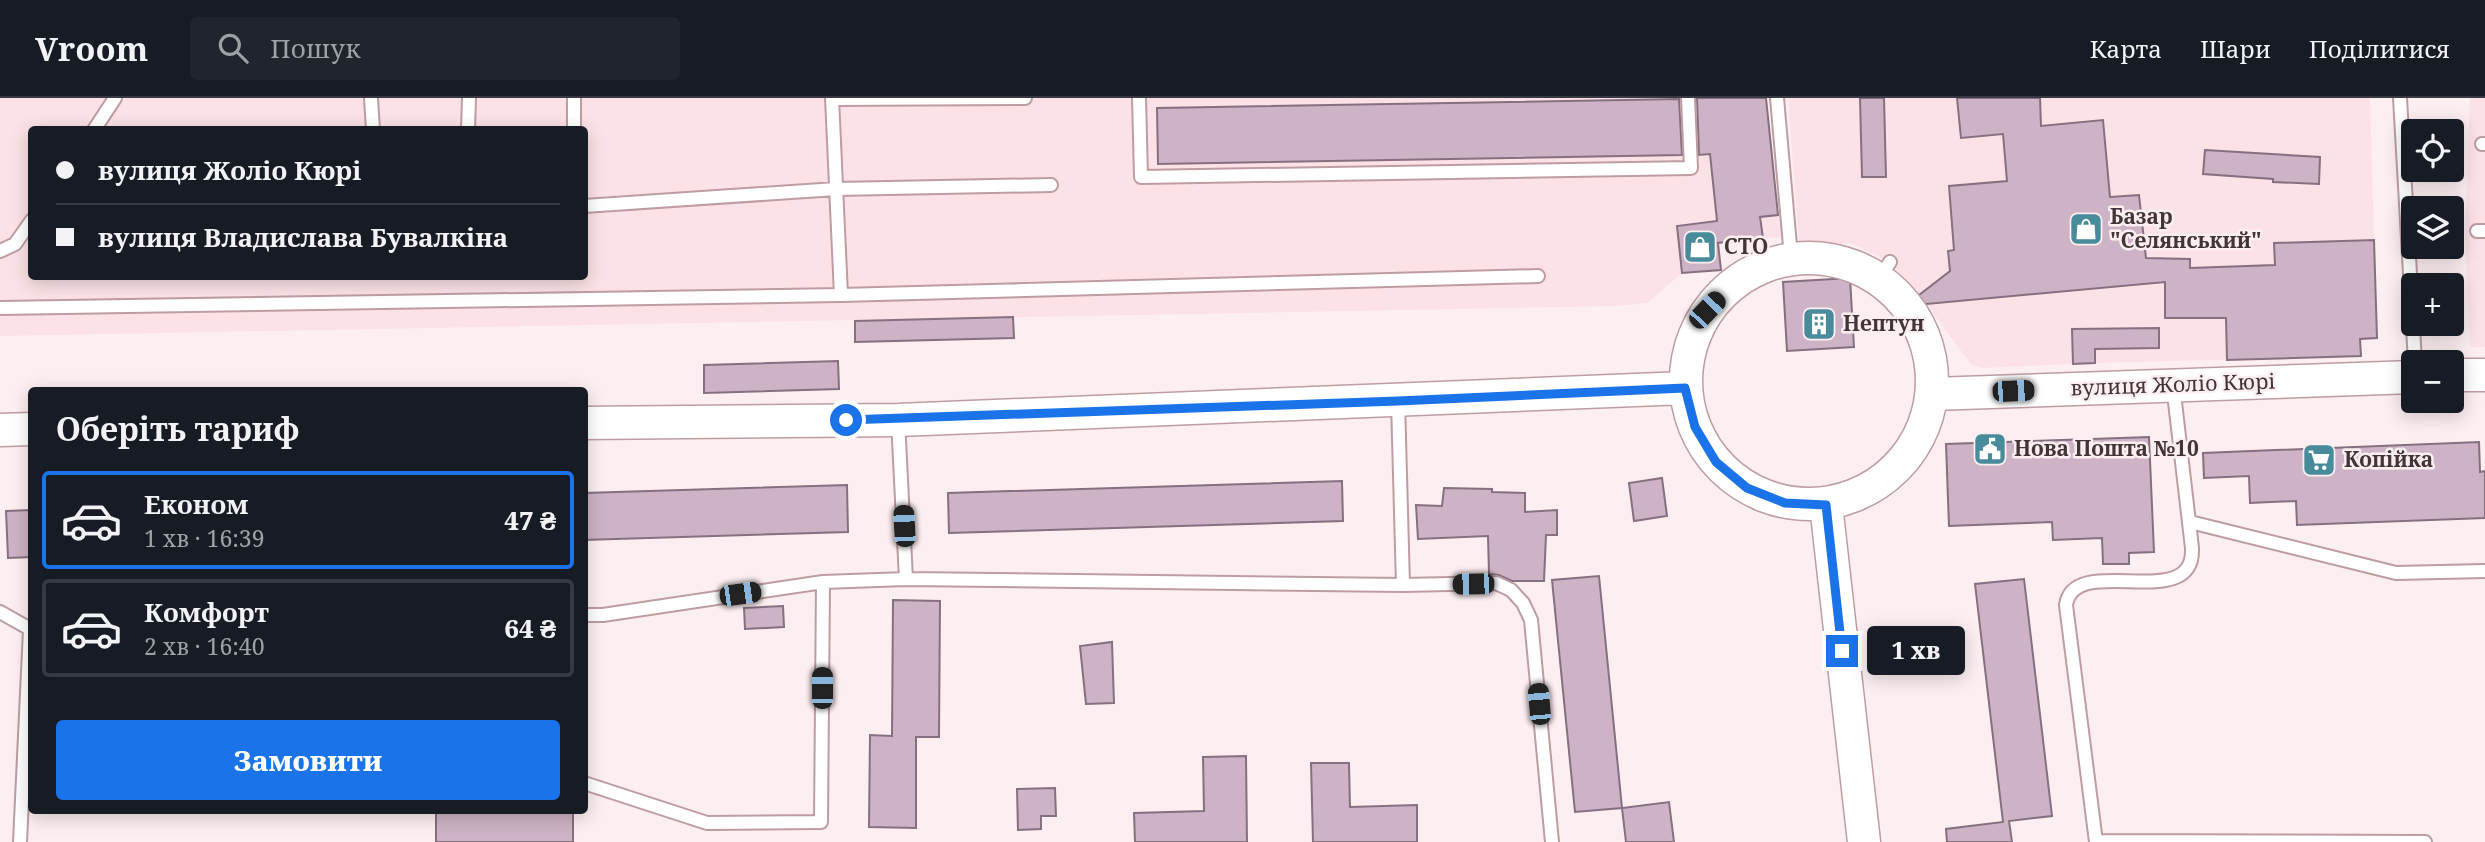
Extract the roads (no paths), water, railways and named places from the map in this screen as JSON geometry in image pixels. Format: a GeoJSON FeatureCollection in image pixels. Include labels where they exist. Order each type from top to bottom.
{"type":"FeatureCollection","features":[{"type":"Feature","properties":{"kind":"street"},"geometry":{"type":"LineString","coordinates":[[1791,257],[1812,257],[1884,271],[1887,285],[1914,315],[1930,353],[1933,394],[1922,434],[1899,468],[1865,492],[1826,505],[1785,503],[1747,488],[1716,462],[1695,427],[1685,388],[1690,347],[1707,310],[1735,281],[1791,257]]}},
{"type":"Feature","properties":{"kind":"street"},"geometry":{"type":"LineString","coordinates":[[2464,375],[2485,374]]}},
{"type":"Feature","properties":{"kind":"street","name":"вулиця Жоліо Кюрі"},"geometry":{"type":"LineString","coordinates":[[1933,394],[2401,377]]}},
{"type":"Feature","properties":{"kind":"street"},"geometry":{"type":"LineString","coordinates":[[588,423],[898,420],[1685,388]]}},
{"type":"Feature","properties":{"kind":"street"},"geometry":{"type":"LineString","coordinates":[[0,430],[28,429]]}},
{"type":"Feature","properties":{"kind":"street"},"geometry":{"type":"LineString","coordinates":[[1826,505],[1864,842]]}},
{"type":"Feature","properties":{"kind":"lane"},"geometry":{"type":"LineString","coordinates":[[97,126],[116,98]]}},
{"type":"Feature","properties":{"kind":"lane"},"geometry":{"type":"LineString","coordinates":[[370,98],[373,126]]}},
{"type":"Feature","properties":{"kind":"lane"},"geometry":{"type":"LineString","coordinates":[[468,126],[469,98]]}},
{"type":"Feature","properties":{"kind":"lane"},"geometry":{"type":"LineString","coordinates":[[574,98],[574,126]]}},
{"type":"Feature","properties":{"kind":"lane"},"geometry":{"type":"LineString","coordinates":[[841,295],[832,99],[1025,98]]}},
{"type":"Feature","properties":{"kind":"lane"},"geometry":{"type":"LineString","coordinates":[[1139,98],[1141,177],[1692,168],[1688,98]]}},
{"type":"Feature","properties":{"kind":"lane"},"geometry":{"type":"LineString","coordinates":[[1777,98],[1791,257]]}},
{"type":"Feature","properties":{"kind":"lane"},"geometry":{"type":"LineString","coordinates":[[2400,98],[2415,350]]}},
{"type":"Feature","properties":{"kind":"lane"},"geometry":{"type":"LineString","coordinates":[[588,206],[836,189],[1051,185]]}},
{"type":"Feature","properties":{"kind":"lane"},"geometry":{"type":"LineString","coordinates":[[0,251],[15,244],[28,226]]}},
{"type":"Feature","properties":{"kind":"lane"},"geometry":{"type":"LineString","coordinates":[[0,308],[841,295],[1538,276]]}},
{"type":"Feature","properties":{"kind":"lane"},"geometry":{"type":"LineString","coordinates":[[2173,385],[2190,522],[2193,556],[2191,563],[2182,575],[2157,581],[2087,583],[2075,587],[2067,599],[2096,841],[2425,842]]}},
{"type":"Feature","properties":{"kind":"lane"},"geometry":{"type":"LineString","coordinates":[[1398,401],[1403,585]]}},
{"type":"Feature","properties":{"kind":"lane"},"geometry":{"type":"LineString","coordinates":[[898,420],[906,579]]}},
{"type":"Feature","properties":{"kind":"lane"},"geometry":{"type":"LineString","coordinates":[[2190,522],[2396,573],[2485,571]]}},
{"type":"Feature","properties":{"kind":"lane"},"geometry":{"type":"LineString","coordinates":[[588,615],[823,582],[906,579],[1403,585],[1496,583],[1511,590],[1523,603],[1531,620],[1552,842]]}},
{"type":"Feature","properties":{"kind":"lane"},"geometry":{"type":"LineString","coordinates":[[588,784],[707,823],[821,822],[823,582]]}},
{"type":"Feature","properties":{"kind":"lane"},"geometry":{"type":"LineString","coordinates":[[0,612],[28,628]]}},
{"type":"Feature","properties":{"kind":"lane"},"geometry":{"type":"LineString","coordinates":[[20,842],[28,688]]}},
{"type":"Feature","properties":{"kind":"place","name":"Базар \"Селянський\""},"geometry":{"type":"Point","coordinates":[2086,229]}},
{"type":"Feature","properties":{"kind":"place","name":"СТО"},"geometry":{"type":"Point","coordinates":[1700,247]}},
{"type":"Feature","properties":{"kind":"place","name":"Нептун"},"geometry":{"type":"Point","coordinates":[1819,324]}},
{"type":"Feature","properties":{"kind":"place","name":"Нова Пошта №10"},"geometry":{"type":"Point","coordinates":[1990,449]}},
{"type":"Feature","properties":{"kind":"place","name":"Копійка"},"geometry":{"type":"Point","coordinates":[2319,460]}}]}
